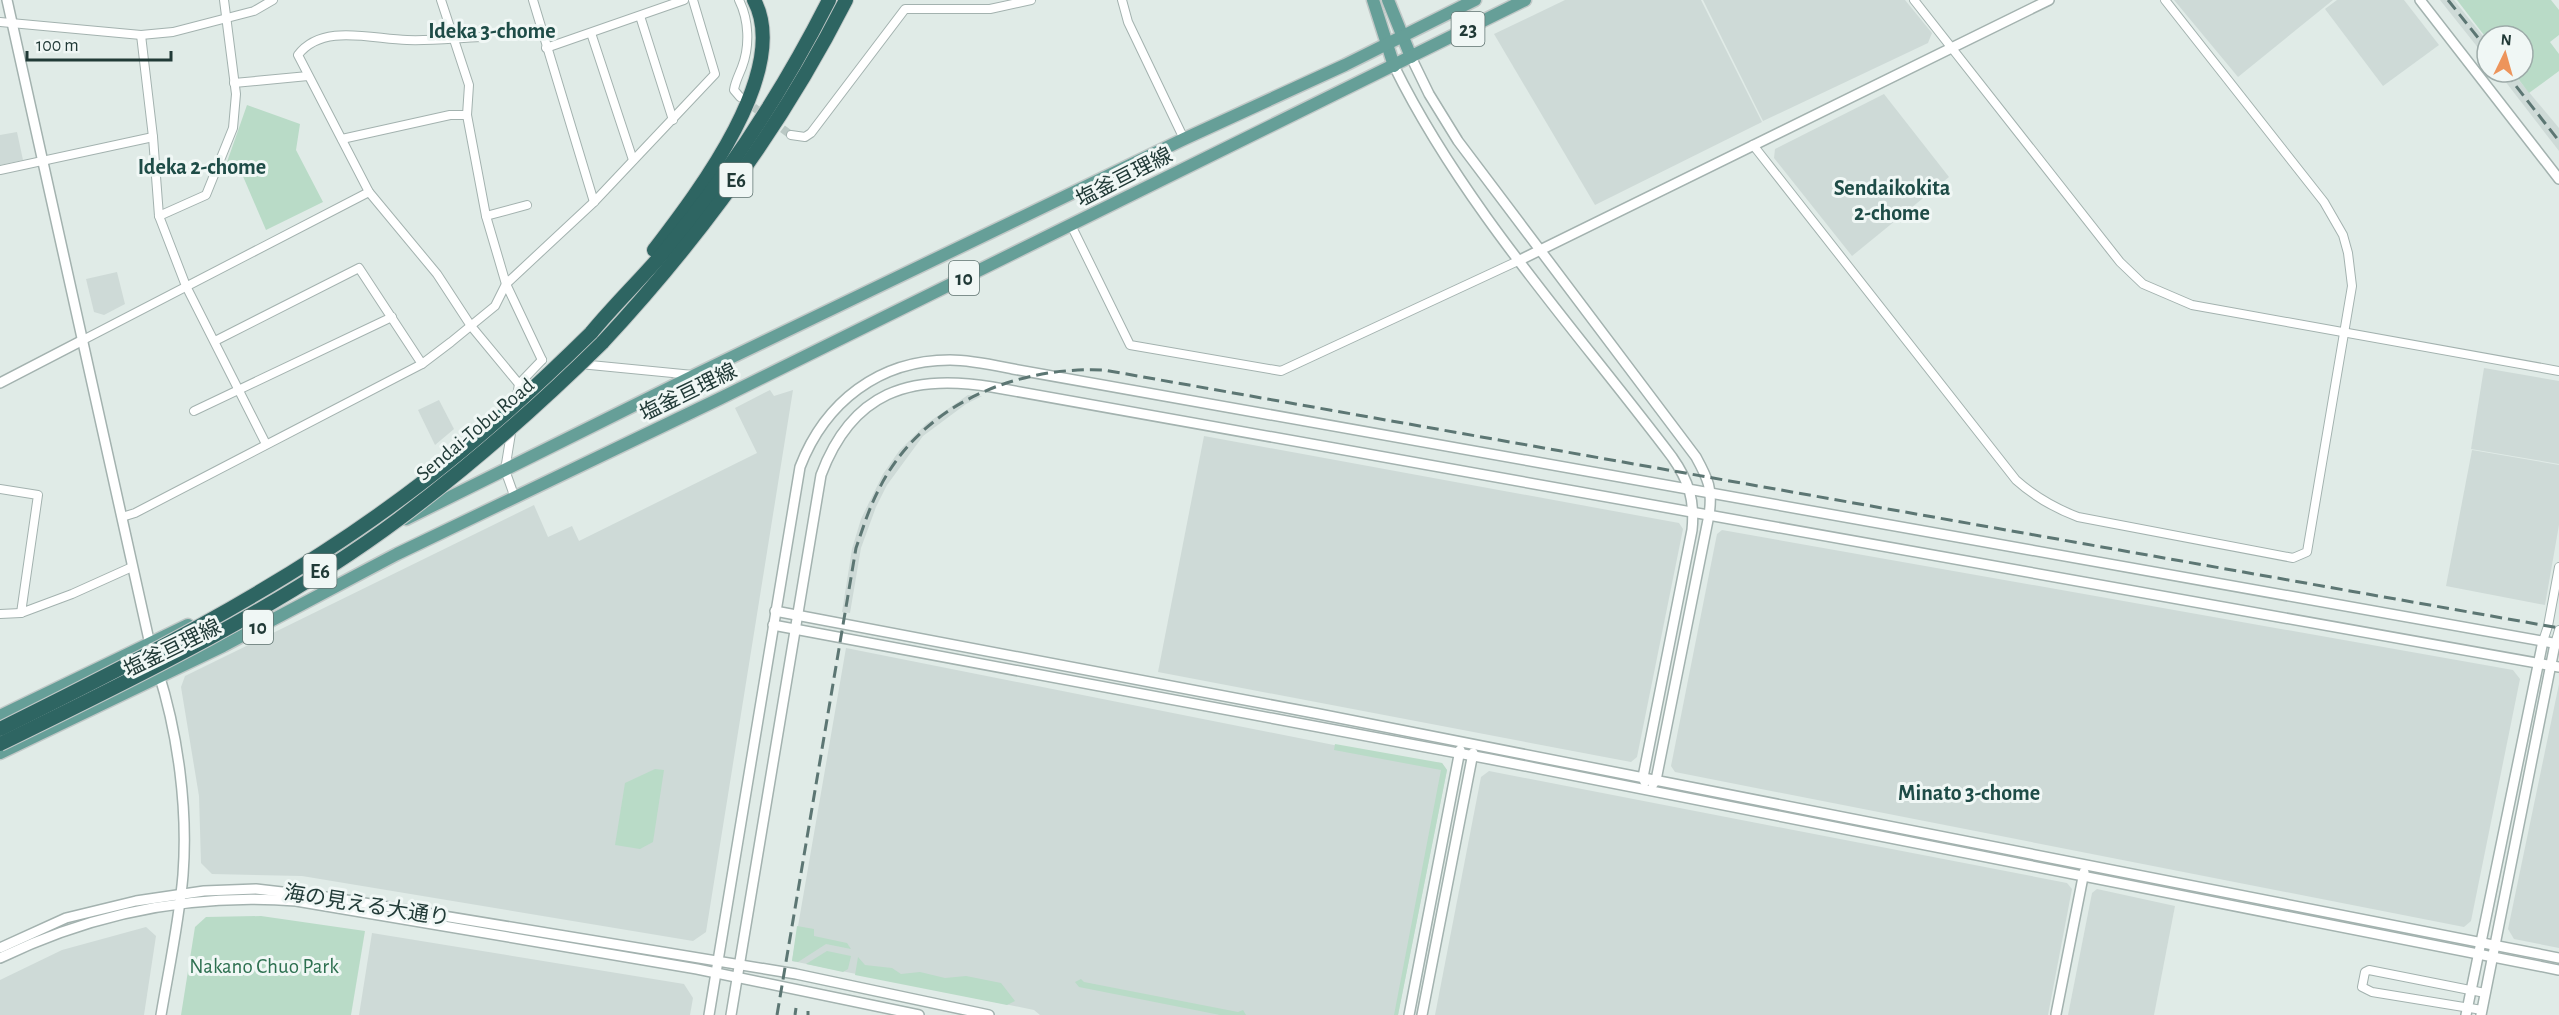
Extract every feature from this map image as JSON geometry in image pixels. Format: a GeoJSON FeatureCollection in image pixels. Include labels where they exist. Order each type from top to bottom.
{"type":"FeatureCollection","features":[{"type":"Feature","properties":{"kind":"highway"},"geometry":{"type":"LineString","coordinates":[[593,331],[690,199],[742,115],[752,90],[762,53],[762,21],[754,0]]}},
{"type":"Feature","properties":{"kind":"highway","name":"Sendai-Tobu Road"},"geometry":{"type":"LineString","coordinates":[[0,729],[144,655],[261,590],[337,543],[448,464],[529,394],[593,331],[665,251],[730,165],[774,99],[829,0]]}},
{"type":"Feature","properties":{"kind":"highway","name":"Sendai-Tobu Road"},"geometry":{"type":"LineString","coordinates":[[0,744],[225,627],[335,562],[389,526],[506,433],[602,343],[646,296],[720,202],[787,106],[846,0]]}},
{"type":"Feature","properties":{"kind":"highway"},"geometry":{"type":"LineString","coordinates":[[787,106],[825,55],[856,0]]}},
{"type":"Feature","properties":{"kind":"main road"},"geometry":{"type":"LineString","coordinates":[[1373,0],[1394,66]]}},
{"type":"Feature","properties":{"kind":"main road"},"geometry":{"type":"LineString","coordinates":[[1388,0],[1401,36],[1412,57]]}},
{"type":"Feature","properties":{"kind":"main road","name":"23"},"geometry":{"type":"LineString","coordinates":[[1401,36],[1475,0]]}},
{"type":"Feature","properties":{"kind":"main road","name":"23"},"geometry":{"type":"LineString","coordinates":[[1412,57],[1525,0]]}},
{"type":"Feature","properties":{"kind":"main road","name":"塩釜亘理線"},"geometry":{"type":"LineString","coordinates":[[0,716],[695,375],[1401,36]]}},
{"type":"Feature","properties":{"kind":"main road","name":"塩釜亘理線"},"geometry":{"type":"LineString","coordinates":[[0,753],[159,676],[397,555],[1412,57]]}},
{"type":"Feature","properties":{"kind":"street"},"geometry":{"type":"LineString","coordinates":[[7,0],[149,644],[170,722],[181,791],[183,872],[161,1015]]}},
{"type":"Feature","properties":{"kind":"street"},"geometry":{"type":"LineString","coordinates":[[159,216],[206,195],[233,128],[236,94],[228,17],[224,0]]}},
{"type":"Feature","properties":{"kind":"street"},"geometry":{"type":"LineString","coordinates":[[0,22],[141,34],[172,32],[254,11],[273,0]]}},
{"type":"Feature","properties":{"kind":"street"},"geometry":{"type":"LineString","coordinates":[[441,0],[469,85],[467,116],[486,216],[506,284],[542,360]]}},
{"type":"Feature","properties":{"kind":"street"},"geometry":{"type":"LineString","coordinates":[[533,0],[594,202]]}},
{"type":"Feature","properties":{"kind":"street"},"geometry":{"type":"LineString","coordinates":[[546,48],[684,0]]}},
{"type":"Feature","properties":{"kind":"street"},"geometry":{"type":"LineString","coordinates":[[122,517],[135,513],[422,364],[495,306],[506,284],[594,202],[716,74],[693,0]]}},
{"type":"Feature","properties":{"kind":"street"},"geometry":{"type":"LineString","coordinates":[[739,0],[744,10],[747,37],[743,65],[734,90],[740,97]]}},
{"type":"Feature","properties":{"kind":"street"},"geometry":{"type":"LineString","coordinates":[[792,135],[805,137],[811,133],[905,9],[990,9],[1031,0]]}},
{"type":"Feature","properties":{"kind":"street"},"geometry":{"type":"LineString","coordinates":[[1122,0],[1128,22],[1184,139]]}},
{"type":"Feature","properties":{"kind":"street"},"geometry":{"type":"LineString","coordinates":[[1914,0],[2120,262],[2143,284],[2192,305],[2559,371]]}},
{"type":"Feature","properties":{"kind":"street"},"geometry":{"type":"LineString","coordinates":[[1071,225],[1130,345],[1281,371],[1542,250],[2049,0]]}},
{"type":"Feature","properties":{"kind":"street"},"geometry":{"type":"LineString","coordinates":[[1754,145],[2016,480],[2053,508],[2078,517],[2293,558],[2307,552],[2352,300],[2348,253],[2335,218],[2165,0]]}},
{"type":"Feature","properties":{"kind":"street"},"geometry":{"type":"LineString","coordinates":[[2420,0],[2559,179]]}},
{"type":"Feature","properties":{"kind":"street"},"geometry":{"type":"LineString","coordinates":[[640,16],[673,120]]}},
{"type":"Feature","properties":{"kind":"street"},"geometry":{"type":"LineString","coordinates":[[591,33],[633,160]]}},
{"type":"Feature","properties":{"kind":"street"},"geometry":{"type":"LineString","coordinates":[[141,34],[153,137],[159,216],[186,286],[266,444]]}},
{"type":"Feature","properties":{"kind":"street"},"geometry":{"type":"LineString","coordinates":[[481,37],[406,40],[359,34],[313,40],[298,55],[369,192],[437,274],[471,326],[519,384]]}},
{"type":"Feature","properties":{"kind":"street"},"geometry":{"type":"LineString","coordinates":[[1412,57],[1429,94],[1458,141],[1696,457],[1712,494],[1656,780],[1648,790]]}},
{"type":"Feature","properties":{"kind":"street"},"geometry":{"type":"LineString","coordinates":[[1394,66],[1418,116],[1443,155],[1520,260],[1678,465],[1691,490],[1694,512],[1643,777],[1648,790]]}},
{"type":"Feature","properties":{"kind":"street"},"geometry":{"type":"LineString","coordinates":[[234,83],[308,76]]}},
{"type":"Feature","properties":{"kind":"street"},"geometry":{"type":"LineString","coordinates":[[342,139],[450,116],[467,116]]}},
{"type":"Feature","properties":{"kind":"street"},"geometry":{"type":"LineString","coordinates":[[0,170],[153,137]]}},
{"type":"Feature","properties":{"kind":"street"},"geometry":{"type":"LineString","coordinates":[[0,383],[369,192]]}},
{"type":"Feature","properties":{"kind":"street"},"geometry":{"type":"LineString","coordinates":[[486,216],[527,206]]}},
{"type":"Feature","properties":{"kind":"street"},"geometry":{"type":"LineString","coordinates":[[215,341],[359,268],[422,364]]}},
{"type":"Feature","properties":{"kind":"street"},"geometry":{"type":"LineString","coordinates":[[194,411],[392,317]]}},
{"type":"Feature","properties":{"kind":"street"},"geometry":{"type":"LineString","coordinates":[[542,360],[695,375]]}},
{"type":"Feature","properties":{"kind":"street"},"geometry":{"type":"LineString","coordinates":[[516,498],[505,470],[519,384],[542,360]]}},
{"type":"Feature","properties":{"kind":"street"},"geometry":{"type":"LineString","coordinates":[[709,1015],[800,467],[819,427],[854,390],[882,372],[928,360],[952,360],[992,365],[2557,644]]}},
{"type":"Feature","properties":{"kind":"street"},"geometry":{"type":"LineString","coordinates":[[731,1015],[821,475],[836,441],[875,402],[900,389],[926,382],[952,381],[992,387],[2555,666]]}},
{"type":"Feature","properties":{"kind":"street"},"geometry":{"type":"LineString","coordinates":[[0,489],[38,495],[21,613]]}},
{"type":"Feature","properties":{"kind":"street"},"geometry":{"type":"LineString","coordinates":[[0,614],[21,613],[72,594],[132,567]]}},
{"type":"Feature","properties":{"kind":"street"},"geometry":{"type":"LineString","coordinates":[[2467,1011],[2559,567]]}},
{"type":"Feature","properties":{"kind":"street"},"geometry":{"type":"LineString","coordinates":[[775,611],[1643,777],[2559,958]]}},
{"type":"Feature","properties":{"kind":"street"},"geometry":{"type":"LineString","coordinates":[[773,626],[794,628],[1472,756],[2559,970]]}},
{"type":"Feature","properties":{"kind":"street"},"geometry":{"type":"LineString","coordinates":[[2485,993],[2369,970],[2363,975],[2362,987],[2372,992],[2482,1012],[2555,666],[2559,630]]}},
{"type":"Feature","properties":{"kind":"street"},"geometry":{"type":"LineString","coordinates":[[1408,1015],[1462,742]]}},
{"type":"Feature","properties":{"kind":"street"},"geometry":{"type":"LineString","coordinates":[[1422,1015],[1475,745]]}},
{"type":"Feature","properties":{"kind":"street"},"geometry":{"type":"LineString","coordinates":[[2056,1014],[2085,864]]}},
{"type":"Feature","properties":{"kind":"street","name":"海の見える大通り"},"geometry":{"type":"LineString","coordinates":[[0,948],[66,918],[136,901],[180,899],[256,890],[300,893],[716,968],[740,965],[989,1015]]}},
{"type":"Feature","properties":{"kind":"street"},"geometry":{"type":"LineString","coordinates":[[0,958],[70,928],[180,899]]}},
{"type":"Feature","properties":{"kind":"street"},"geometry":{"type":"LineString","coordinates":[[716,968],[737,979],[919,1015]]}},
{"type":"Feature","properties":{"kind":"shaded area"},"geometry":{"type":"Polygon","coordinates":[[[1565,0],[1701,0],[1762,122],[1595,205],[1494,34],[1565,0]]]}},
{"type":"Feature","properties":{"kind":"shaded area"},"geometry":{"type":"Polygon","coordinates":[[[1703,0],[1905,0],[1932,33],[1928,43],[1763,121],[1703,0]]]}},
{"type":"Feature","properties":{"kind":"shaded area"},"geometry":{"type":"Polygon","coordinates":[[[2174,0],[2333,0],[2238,77],[2174,0]]]}},
{"type":"Feature","properties":{"kind":"shaded area"},"geometry":{"type":"Polygon","coordinates":[[[2337,0],[2404,0],[2439,45],[2383,86],[2325,9],[2337,0]]]}},
{"type":"Feature","properties":{"kind":"shaded area"},"geometry":{"type":"Polygon","coordinates":[[[2440,0],[2454,0],[2475,26],[2475,44],[2440,0]]]}},
{"type":"Feature","properties":{"kind":"shaded area"},"geometry":{"type":"Polygon","coordinates":[[[2507,84],[2522,84],[2559,128],[2559,151],[2507,84]]]}},
{"type":"Feature","properties":{"kind":"shaded area"},"geometry":{"type":"Polygon","coordinates":[[[1884,94],[1949,177],[1852,256],[1774,158],[1775,149],[1884,94]]]}},
{"type":"Feature","properties":{"kind":"shaded area"},"geometry":{"type":"Polygon","coordinates":[[[17,132],[23,160],[0,165],[0,135],[17,132]]]}},
{"type":"Feature","properties":{"kind":"shaded area"},"geometry":{"type":"Polygon","coordinates":[[[117,272],[125,304],[104,315],[94,312],[86,279],[117,272]]]}},
{"type":"Feature","properties":{"kind":"shaded area"},"geometry":{"type":"Polygon","coordinates":[[[2484,368],[2559,381],[2559,464],[2471,449],[2484,368]]]}},
{"type":"Feature","properties":{"kind":"shaded area"},"geometry":{"type":"Polygon","coordinates":[[[770,390],[774,396],[793,390],[706,932],[693,941],[302,876],[212,874],[201,863],[199,796],[181,687],[185,676],[534,505],[548,537],[572,526],[579,541],[757,453],[735,408],[770,390]]]}},
{"type":"Feature","properties":{"kind":"shaded area"},"geometry":{"type":"Polygon","coordinates":[[[968,395],[982,396],[966,404],[923,436],[887,485],[861,548],[850,613],[842,612],[852,549],[861,519],[883,474],[899,451],[926,424],[968,395]]]}},
{"type":"Feature","properties":{"kind":"shaded area"},"geometry":{"type":"Polygon","coordinates":[[[439,400],[454,429],[435,445],[418,410],[439,400]]]}},
{"type":"Feature","properties":{"kind":"shaded area"},"geometry":{"type":"Polygon","coordinates":[[[1204,436],[1679,523],[1683,529],[1637,757],[1631,762],[1158,672],[1204,436]]]}},
{"type":"Feature","properties":{"kind":"shaded area"},"geometry":{"type":"Polygon","coordinates":[[[2472,450],[2559,465],[2559,525],[2545,605],[2446,586],[2472,450]]]}},
{"type":"Feature","properties":{"kind":"shaded area"},"geometry":{"type":"Polygon","coordinates":[[[1722,530],[2513,670],[2520,679],[2471,921],[2464,927],[1675,772],[1671,766],[1717,534],[1722,530]]]}},
{"type":"Feature","properties":{"kind":"shaded area"},"geometry":{"type":"Polygon","coordinates":[[[846,648],[1409,760],[1442,763],[1447,770],[1398,1015],[1040,1015],[1034,1010],[792,961],[846,648]]]}},
{"type":"Feature","properties":{"kind":"shaded area"},"geometry":{"type":"Polygon","coordinates":[[[2559,684],[2559,948],[2514,939],[2508,929],[2559,684]]]}},
{"type":"Feature","properties":{"kind":"shaded area"},"geometry":{"type":"Polygon","coordinates":[[[1489,771],[2067,883],[2072,889],[2048,1015],[1435,1015],[1481,777],[1489,771]]]}},
{"type":"Feature","properties":{"kind":"shaded area"},"geometry":{"type":"Polygon","coordinates":[[[2097,889],[2175,906],[2154,1015],[2068,1015],[2092,893],[2097,889]]]}},
{"type":"Feature","properties":{"kind":"shaded area"},"geometry":{"type":"Polygon","coordinates":[[[146,927],[156,936],[144,1015],[0,1015],[0,980],[62,950],[146,927]]]}},
{"type":"Feature","properties":{"kind":"shaded area"},"geometry":{"type":"Polygon","coordinates":[[[372,933],[684,984],[693,998],[690,1015],[359,1015],[372,933]]]}},
{"type":"Feature","properties":{"kind":"green space"},"geometry":{"type":"Polygon","coordinates":[[[2457,0],[2551,0],[2559,10],[2559,35],[2550,42],[2559,54],[2559,71],[2529,93],[2522,84],[2535,84],[2535,24],[2475,24],[2457,0]]]}},
{"type":"Feature","properties":{"kind":"green space"},"geometry":{"type":"Polygon","coordinates":[[[247,105],[300,124],[296,150],[323,202],[266,230],[242,174],[227,162],[247,105]]]}},
{"type":"Feature","properties":{"kind":"green space"},"geometry":{"type":"Polygon","coordinates":[[[1335,744],[1442,763],[1447,770],[1398,1015],[1394,1015],[1441,770],[1334,750],[1335,744]]]}},
{"type":"Feature","properties":{"kind":"green space"},"geometry":{"type":"Polygon","coordinates":[[[655,769],[664,770],[653,842],[640,849],[615,845],[625,783],[655,769]]]}},
{"type":"Feature","properties":{"kind":"green space","name":"Nakano Chuo Park"},"geometry":{"type":"Polygon","coordinates":[[[261,916],[365,931],[351,1015],[181,1015],[195,927],[206,917],[261,916]]]}},
{"type":"Feature","properties":{"kind":"green space"},"geometry":{"type":"Polygon","coordinates":[[[797,926],[814,929],[814,936],[847,943],[851,949],[826,944],[798,962],[792,961],[797,926]]]}},
{"type":"Feature","properties":{"kind":"green space"},"geometry":{"type":"Polygon","coordinates":[[[827,951],[851,956],[848,969],[843,972],[806,964],[827,951]]]}},
{"type":"Feature","properties":{"kind":"green space"},"geometry":{"type":"Polygon","coordinates":[[[858,957],[865,965],[892,968],[901,974],[920,972],[945,978],[966,976],[1001,983],[1015,1001],[1007,1005],[855,975],[858,957]]]}},
{"type":"Feature","properties":{"kind":"green space"},"geometry":{"type":"Polygon","coordinates":[[[1081,979],[1084,982],[1238,1012],[1243,1010],[1246,1015],[1220,1015],[1079,987],[1075,982],[1081,979]]]}},
{"type":"Feature","properties":{"kind":"tunnel"},"geometry":{"type":"LineString","coordinates":[[744,100],[791,135]]}},
{"type":"Feature","properties":{"kind":"railway"},"geometry":{"type":"LineString","coordinates":[[2448,0],[2475,34]]}},
{"type":"Feature","properties":{"kind":"railway"},"geometry":{"type":"LineString","coordinates":[[2514,84],[2559,141]]}},
{"type":"Feature","properties":{"kind":"railway"},"geometry":{"type":"LineString","coordinates":[[777,1015],[856,548],[869,511],[879,489],[897,460],[919,434],[945,413],[974,396],[1004,384],[1037,375],[1104,370],[2559,628]]}},
{"type":"Feature","properties":{"kind":"railway"},"geometry":{"type":"LineString","coordinates":[[795,1015],[796,1008]]}},
{"type":"Feature","properties":{"kind":"district","name":"Ideka 3-chome"},"geometry":{"type":"Point","coordinates":[492,30]}},
{"type":"Feature","properties":{"kind":"district","name":"Ideka 2-chome"},"geometry":{"type":"Point","coordinates":[202,166]}},
{"type":"Feature","properties":{"kind":"district","name":"Sendaikokita 2-chome"},"geometry":{"type":"Point","coordinates":[1892,200]}},
{"type":"Feature","properties":{"kind":"district","name":"Minato 3-chome"},"geometry":{"type":"Point","coordinates":[1969,792]}}]}
